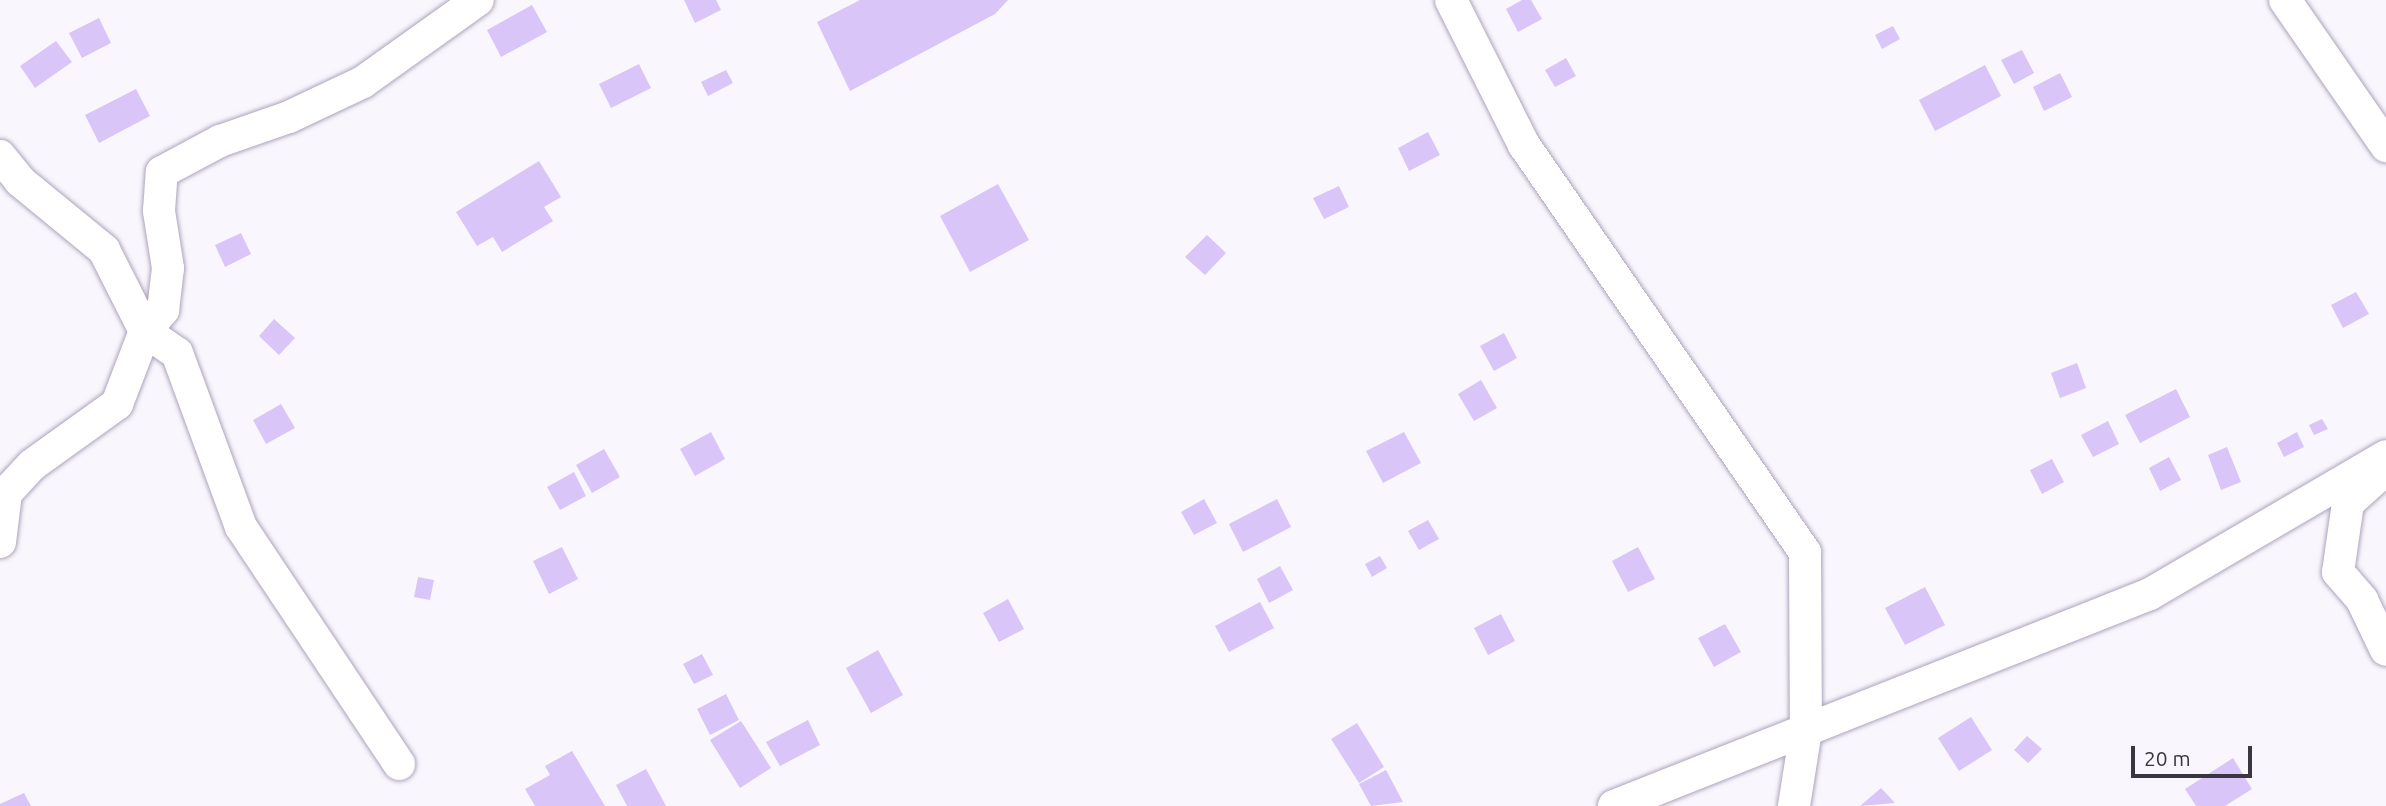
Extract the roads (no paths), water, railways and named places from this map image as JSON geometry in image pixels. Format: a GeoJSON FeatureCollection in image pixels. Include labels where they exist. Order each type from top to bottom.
{"type":"FeatureCollection","features":[{"type":"Feature","properties":{"kind":"street"},"geometry":{"type":"LineString","coordinates":[[0,542],[6,493],[32,465],[117,404],[145,331],[163,310],[168,268],[159,211],[162,172],[220,141],[289,117],[363,82],[478,0]]}},
{"type":"Feature","properties":{"kind":"street"},"geometry":{"type":"LineString","coordinates":[[1451,0],[1524,145],[1805,552],[1805,730],[1794,806]]}},
{"type":"Feature","properties":{"kind":"street"},"geometry":{"type":"LineString","coordinates":[[2285,0],[2386,146]]}},
{"type":"Feature","properties":{"kind":"street"},"geometry":{"type":"LineString","coordinates":[[0,156],[20,181],[104,250],[145,331],[177,353],[241,527],[399,764]]}},
{"type":"Feature","properties":{"kind":"street"},"geometry":{"type":"LineString","coordinates":[[1614,806],[2150,594],[2386,456]]}},
{"type":"Feature","properties":{"kind":"street"},"geometry":{"type":"LineString","coordinates":[[2386,468],[2348,503],[2338,572],[2362,600],[2386,650]]}}]}
